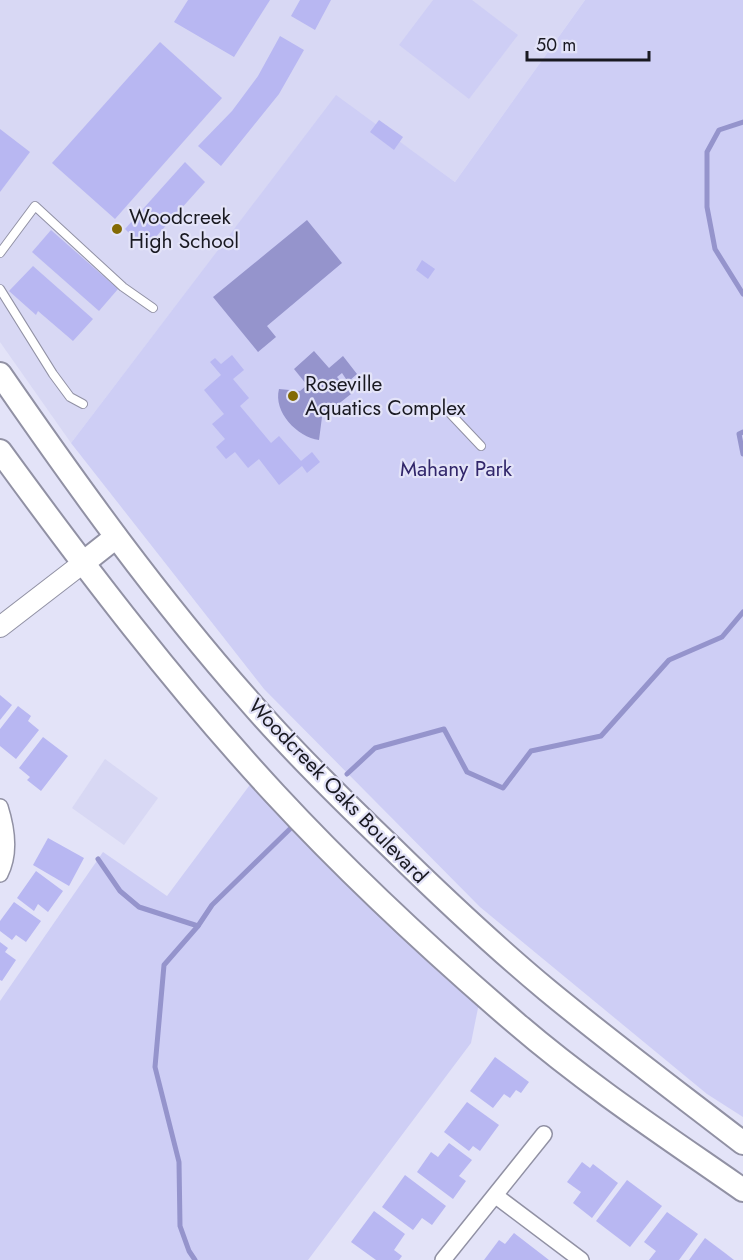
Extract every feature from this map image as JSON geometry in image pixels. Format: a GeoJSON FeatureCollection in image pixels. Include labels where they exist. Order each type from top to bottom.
{"type":"FeatureCollection","features":[{"type":"Feature","properties":{"kind":"main road","name":"Woodcreek Oaks Boulevard"},"geometry":{"type":"LineString","coordinates":[[0,374],[86,498],[198,641],[250,702],[364,821],[442,897],[555,997],[743,1143]]}},
{"type":"Feature","properties":{"kind":"main road","name":"Woodcreek Oaks Boulevard"},"geometry":{"type":"LineString","coordinates":[[0,451],[152,650],[274,794],[337,858],[518,1025],[613,1098],[743,1190]]}},
{"type":"Feature","properties":{"kind":"main road"},"geometry":{"type":"LineString","coordinates":[[83,562],[116,537]]}},
{"type":"Feature","properties":{"kind":"street"},"geometry":{"type":"LineString","coordinates":[[0,627],[83,562]]}},
{"type":"Feature","properties":{"kind":"street"},"geometry":{"type":"LineString","coordinates":[[0,807],[7,835],[7,852],[0,874]]}},
{"type":"Feature","properties":{"kind":"street"},"geometry":{"type":"LineString","coordinates":[[443,1260],[544,1134]]}},
{"type":"Feature","properties":{"kind":"street"},"geometry":{"type":"LineString","coordinates":[[496,1196],[581,1260]]}},
{"type":"Feature","properties":{"kind":"lane"},"geometry":{"type":"LineString","coordinates":[[0,253],[35,206],[123,286],[153,308]]}},
{"type":"Feature","properties":{"kind":"lane"},"geometry":{"type":"LineString","coordinates":[[0,289],[70,398],[83,404]]}},
{"type":"Feature","properties":{"kind":"lane"},"geometry":{"type":"LineString","coordinates":[[446,409],[481,446]]}},
{"type":"Feature","properties":{"kind":"shaded area","name":"Woodcreek High School"},"geometry":{"type":"Polygon","coordinates":[[[0,0],[585,0],[455,182],[336,96],[71,443],[0,342],[0,0]]]}},
{"type":"Feature","properties":{"kind":"shaded area"},"geometry":{"type":"Polygon","coordinates":[[[307,220],[342,263],[267,326],[276,337],[258,352],[213,297],[307,220]]]}},
{"type":"Feature","properties":{"kind":"shaded area"},"geometry":{"type":"Polygon","coordinates":[[[314,351],[329,368],[343,356],[357,374],[348,382],[342,373],[337,377],[351,394],[322,417],[319,440],[303,434],[288,422],[278,398],[279,389],[300,391],[307,385],[294,369],[314,351]]]}},
{"type":"Feature","properties":{"kind":"shaded area"},"geometry":{"type":"Polygon","coordinates":[[[105,759],[158,798],[124,845],[72,808],[105,759]]]}},
{"type":"Feature","properties":{"kind":"green space"},"geometry":{"type":"Polygon","coordinates":[[[433,0],[472,0],[518,35],[469,99],[399,45],[433,0]]]}},
{"type":"Feature","properties":{"kind":"green space","name":"Mahany Park"},"geometry":{"type":"Polygon","coordinates":[[[585,0],[743,0],[743,1117],[707,1094],[480,907],[264,689],[71,443],[336,95],[455,182],[585,0]]]}},
{"type":"Feature","properties":{"kind":"green space"},"geometry":{"type":"Polygon","coordinates":[[[252,782],[479,1003],[471,1043],[308,1260],[0,1260],[0,1001],[103,852],[167,896],[252,782]]]}},
{"type":"Feature","properties":{"kind":"building"},"geometry":{"type":"Polygon","coordinates":[[[188,0],[270,0],[234,57],[174,22],[188,0]]]}},
{"type":"Feature","properties":{"kind":"building"},"geometry":{"type":"Polygon","coordinates":[[[300,0],[331,0],[315,30],[291,16],[300,0]]]}},
{"type":"Feature","properties":{"kind":"building"},"geometry":{"type":"Polygon","coordinates":[[[280,36],[304,50],[279,94],[221,166],[198,146],[232,111],[258,76],[280,36]]]}},
{"type":"Feature","properties":{"kind":"building"},"geometry":{"type":"Polygon","coordinates":[[[160,42],[222,98],[115,219],[52,163],[160,42]]]}},
{"type":"Feature","properties":{"kind":"building"},"geometry":{"type":"Polygon","coordinates":[[[379,120],[403,137],[394,150],[370,132],[379,120]]]}},
{"type":"Feature","properties":{"kind":"building"},"geometry":{"type":"Polygon","coordinates":[[[0,129],[30,152],[0,192],[0,129]]]}},
{"type":"Feature","properties":{"kind":"building"},"geometry":{"type":"Polygon","coordinates":[[[185,162],[205,182],[145,249],[125,229],[185,162]]]}},
{"type":"Feature","properties":{"kind":"building"},"geometry":{"type":"Polygon","coordinates":[[[51,230],[118,289],[99,311],[32,252],[51,230]]]}},
{"type":"Feature","properties":{"kind":"building"},"geometry":{"type":"Polygon","coordinates":[[[422,260],[435,269],[428,279],[416,270],[422,260]]]}},
{"type":"Feature","properties":{"kind":"building"},"geometry":{"type":"Polygon","coordinates":[[[33,266],[93,319],[73,341],[38,311],[36,315],[9,291],[33,266]]]}},
{"type":"Feature","properties":{"kind":"building"},"geometry":{"type":"Polygon","coordinates":[[[232,355],[244,370],[233,379],[249,398],[240,406],[271,443],[279,436],[301,461],[312,452],[320,462],[307,473],[302,466],[279,485],[259,459],[248,468],[235,452],[226,459],[216,447],[225,439],[212,424],[224,414],[204,390],[221,375],[210,362],[215,358],[221,364],[232,355]]]}},
{"type":"Feature","properties":{"kind":"building"},"geometry":{"type":"Polygon","coordinates":[[[0,695],[12,705],[0,720],[0,695]]]}},
{"type":"Feature","properties":{"kind":"building"},"geometry":{"type":"Polygon","coordinates":[[[18,706],[31,716],[28,721],[39,730],[16,759],[0,746],[0,729],[18,706]]]}},
{"type":"Feature","properties":{"kind":"building"},"geometry":{"type":"Polygon","coordinates":[[[43,737],[68,756],[41,791],[27,780],[30,777],[19,768],[43,737]]]}},
{"type":"Feature","properties":{"kind":"building"},"geometry":{"type":"Polygon","coordinates":[[[48,838],[84,858],[69,886],[33,865],[48,838]]]}},
{"type":"Feature","properties":{"kind":"building"},"geometry":{"type":"Polygon","coordinates":[[[36,871],[63,891],[48,912],[38,904],[34,911],[17,898],[36,871]]]}},
{"type":"Feature","properties":{"kind":"building"},"geometry":{"type":"Polygon","coordinates":[[[14,902],[41,921],[26,942],[16,935],[12,940],[0,931],[0,921],[14,902]]]}},
{"type":"Feature","properties":{"kind":"building"},"geometry":{"type":"Polygon","coordinates":[[[0,942],[8,948],[5,952],[16,960],[2,981],[0,980],[0,942]]]}},
{"type":"Feature","properties":{"kind":"building"},"geometry":{"type":"Polygon","coordinates":[[[495,1057],[529,1082],[521,1093],[516,1090],[510,1098],[504,1094],[493,1108],[470,1091],[495,1057]]]}},
{"type":"Feature","properties":{"kind":"building"},"geometry":{"type":"Polygon","coordinates":[[[467,1102],[499,1125],[480,1151],[473,1146],[469,1151],[444,1132],[467,1102]]]}},
{"type":"Feature","properties":{"kind":"building"},"geometry":{"type":"Polygon","coordinates":[[[449,1143],[472,1160],[459,1176],[466,1181],[453,1199],[417,1172],[431,1152],[438,1157],[449,1143]]]}},
{"type":"Feature","properties":{"kind":"building"},"geometry":{"type":"Polygon","coordinates":[[[582,1162],[590,1168],[593,1164],[618,1183],[592,1218],[573,1203],[581,1192],[567,1182],[582,1162]]]}},
{"type":"Feature","properties":{"kind":"building"},"geometry":{"type":"Polygon","coordinates":[[[405,1175],[446,1206],[432,1225],[422,1218],[413,1230],[382,1207],[405,1175]]]}},
{"type":"Feature","properties":{"kind":"building"},"geometry":{"type":"Polygon","coordinates":[[[627,1180],[662,1206],[630,1247],[596,1221],[627,1180]]]}},
{"type":"Feature","properties":{"kind":"building"},"geometry":{"type":"Polygon","coordinates":[[[374,1211],[405,1234],[394,1250],[402,1256],[399,1260],[376,1260],[351,1242],[374,1211]]]}},
{"type":"Feature","properties":{"kind":"building"},"geometry":{"type":"Polygon","coordinates":[[[667,1212],[698,1234],[679,1260],[649,1260],[656,1251],[644,1242],[667,1212]]]}},
{"type":"Feature","properties":{"kind":"building"},"geometry":{"type":"Polygon","coordinates":[[[514,1233],[549,1260],[484,1260],[499,1240],[505,1244],[514,1233]]]}},
{"type":"Feature","properties":{"kind":"building"},"geometry":{"type":"Polygon","coordinates":[[[705,1238],[725,1253],[734,1260],[689,1260],[705,1238]]]}},
{"type":"Feature","properties":{"kind":"waterway"},"geometry":{"type":"LineString","coordinates":[[743,122],[719,130],[707,152],[707,207],[715,249],[743,294]]}},
{"type":"Feature","properties":{"kind":"waterway"},"geometry":{"type":"LineString","coordinates":[[743,432],[739,434],[743,454]]}},
{"type":"Feature","properties":{"kind":"waterway"},"geometry":{"type":"LineString","coordinates":[[347,774],[375,748],[444,729],[467,772],[503,788],[531,751],[601,736],[669,660],[722,637],[743,612]]}},
{"type":"Feature","properties":{"kind":"waterway"},"geometry":{"type":"LineString","coordinates":[[195,1260],[189,1251],[180,1226],[179,1162],[155,1067],[164,965],[198,926],[212,905],[294,825]]}},
{"type":"Feature","properties":{"kind":"waterway"},"geometry":{"type":"LineString","coordinates":[[98,859],[120,891],[139,907],[198,926]]}},
{"type":"Feature","properties":{"kind":"place","name":"Woodcreek High School"},"geometry":{"type":"Point","coordinates":[117,229]}},
{"type":"Feature","properties":{"kind":"place","name":"Roseville Aquatics Complex"},"geometry":{"type":"Point","coordinates":[293,396]}}]}
